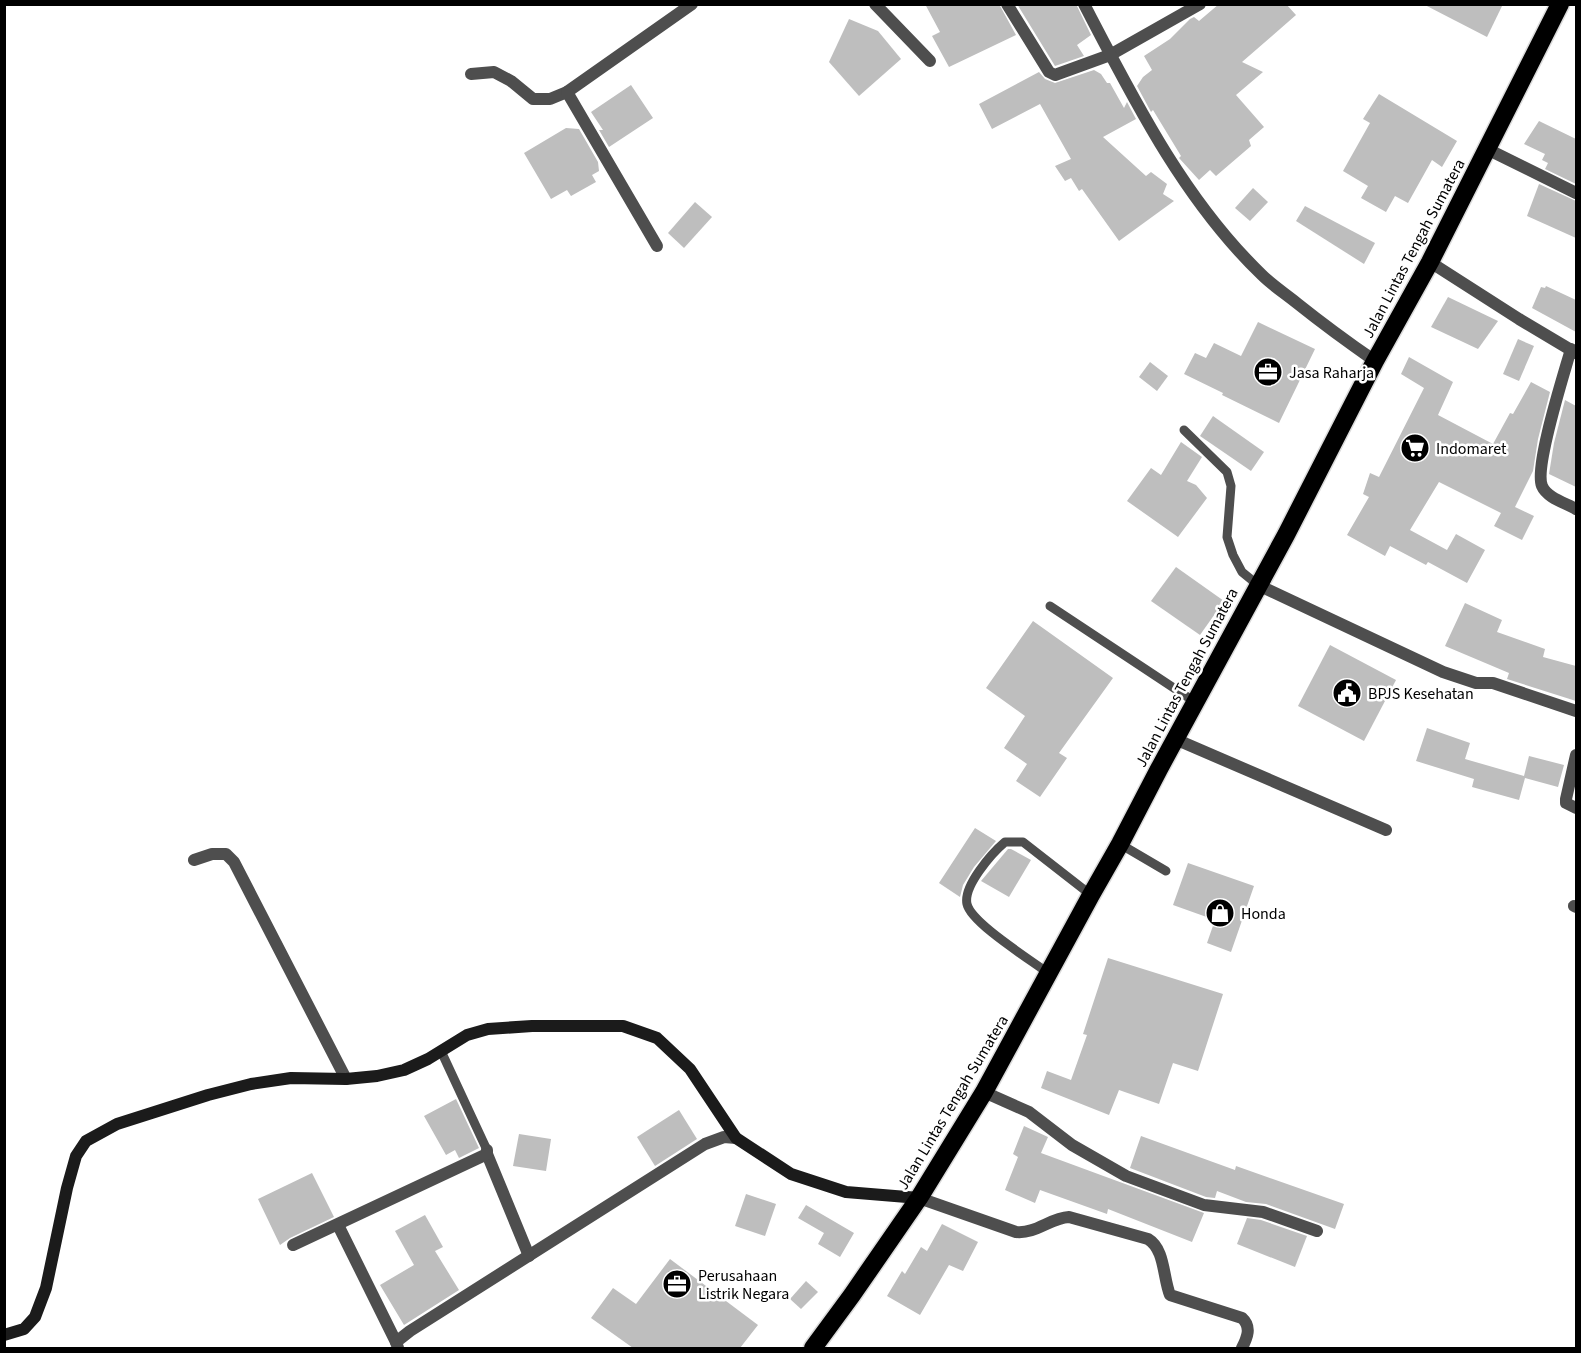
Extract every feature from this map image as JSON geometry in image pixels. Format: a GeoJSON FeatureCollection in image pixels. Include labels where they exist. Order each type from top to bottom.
{"type":"FeatureCollection","features":[{"type":"Feature","properties":{"kind":"highway","name":"Jalan Lintas Tengah Sumatera"},"geometry":{"type":"LineString","coordinates":[[813,1348],[919,1198],[984,1092],[1286,536],[1430,262],[1560,4]]}},
{"type":"Feature","properties":{"kind":"street"},"geometry":{"type":"LineString","coordinates":[[471,74],[494,72],[511,81],[533,99],[550,99],[567,92],[692,4]]}},
{"type":"Feature","properties":{"kind":"street"},"geometry":{"type":"LineString","coordinates":[[1007,4],[1052,75],[1058,75],[1110,55],[1200,4]]}},
{"type":"Feature","properties":{"kind":"street"},"geometry":{"type":"LineString","coordinates":[[1084,4],[1141,114],[1200,203],[1263,276],[1348,343],[1376,361]]}},
{"type":"Feature","properties":{"kind":"street"},"geometry":{"type":"LineString","coordinates":[[880,6],[930,61]]}},
{"type":"Feature","properties":{"kind":"street"},"geometry":{"type":"LineString","coordinates":[[567,92],[657,246]]}},
{"type":"Feature","properties":{"kind":"street"},"geometry":{"type":"LineString","coordinates":[[1487,149],[1576,193]]}},
{"type":"Feature","properties":{"kind":"street"},"geometry":{"type":"LineString","coordinates":[[1430,262],[1574,351],[1540,466],[1542,486],[1551,496],[1576,509]]}},
{"type":"Feature","properties":{"kind":"street"},"geometry":{"type":"LineString","coordinates":[[1258,585],[1443,672],[1476,683],[1493,683],[1576,711]]}},
{"type":"Feature","properties":{"kind":"street"},"geometry":{"type":"LineString","coordinates":[[1175,739],[1386,830]]}},
{"type":"Feature","properties":{"kind":"street"},"geometry":{"type":"LineString","coordinates":[[1576,755],[1566,799],[1566,803],[1576,808]]}},
{"type":"Feature","properties":{"kind":"street"},"geometry":{"type":"LineString","coordinates":[[194,860],[212,854],[226,854],[234,862],[346,1079]]}},
{"type":"Feature","properties":{"kind":"street"},"geometry":{"type":"LineString","coordinates":[[4,1335],[24,1329],[35,1317],[46,1288],[76,1156],[86,1141],[117,1124],[251,1084],[291,1078],[346,1079],[404,1070],[428,1059],[467,1035],[488,1029],[532,1026],[623,1026],[657,1038],[690,1069],[736,1138],[790,1174],[846,1192],[919,1198],[1016,1232],[1030,1232],[1060,1218],[1069,1217],[1148,1239],[1158,1250],[1170,1295],[1242,1318],[1246,1322],[1248,1332],[1242,1348]]}},
{"type":"Feature","properties":{"kind":"street"},"geometry":{"type":"LineString","coordinates":[[984,1092],[1029,1112],[1072,1145],[1126,1176],[1204,1205],[1263,1212],[1317,1232]]}},
{"type":"Feature","properties":{"kind":"street"},"geometry":{"type":"LineString","coordinates":[[338,1225],[397,1346],[410,1331],[705,1144],[724,1137],[736,1138]]}},
{"type":"Feature","properties":{"kind":"street"},"geometry":{"type":"LineString","coordinates":[[293,1245],[487,1152],[529,1256]]}},
{"type":"Feature","properties":{"kind":"lane"},"geometry":{"type":"LineString","coordinates":[[1184,430],[1227,472],[1231,486],[1227,537],[1242,572],[1258,585]]}},
{"type":"Feature","properties":{"kind":"lane"},"geometry":{"type":"LineString","coordinates":[[1050,606],[1195,702]]}},
{"type":"Feature","properties":{"kind":"lane"},"geometry":{"type":"LineString","coordinates":[[1048,973],[976,920],[967,905],[966,894],[989,856],[1005,842],[1023,842],[1091,895]]}},
{"type":"Feature","properties":{"kind":"lane"},"geometry":{"type":"LineString","coordinates":[[1120,844],[1166,871]]}},
{"type":"Feature","properties":{"kind":"lane"},"geometry":{"type":"LineString","coordinates":[[441,1051],[487,1152]]}},
{"type":"Feature","properties":{"kind":"building"},"geometry":{"type":"Polygon","coordinates":[[[925,4],[999,4],[1016,35],[949,67],[932,36],[940,32],[925,4]]]}},
{"type":"Feature","properties":{"kind":"building"},"geometry":{"type":"Polygon","coordinates":[[[1017,4],[1076,4],[1091,35],[1077,45],[1084,56],[1055,66],[1017,4]]]}},
{"type":"Feature","properties":{"kind":"building"},"geometry":{"type":"Polygon","coordinates":[[[1219,4],[1286,4],[1296,15],[1242,62],[1263,72],[1236,95],[1264,127],[1249,140],[1251,146],[1216,176],[1210,170],[1199,180],[1179,158],[1181,156],[1153,110],[1151,112],[1137,86],[1152,70],[1144,56],[1170,39],[1190,19],[1194,17],[1199,21],[1219,4]]]}},
{"type":"Feature","properties":{"kind":"building"},"geometry":{"type":"Polygon","coordinates":[[[1423,4],[1503,4],[1487,37],[1423,4]]]}},
{"type":"Feature","properties":{"kind":"building"},"geometry":{"type":"Polygon","coordinates":[[[849,19],[878,31],[901,59],[859,96],[829,62],[849,19]]]}},
{"type":"Feature","properties":{"kind":"building"},"geometry":{"type":"Polygon","coordinates":[[[1094,70],[1101,74],[1107,83],[1110,83],[1124,108],[1127,102],[1136,119],[1103,137],[1146,176],[1151,172],[1167,184],[1163,194],[1174,201],[1119,241],[1082,189],[1079,191],[1071,178],[1065,181],[1055,166],[1071,159],[1040,104],[992,129],[979,104],[1039,72],[1045,79],[1055,83],[1094,70]]]}},
{"type":"Feature","properties":{"kind":"building"},"geometry":{"type":"Polygon","coordinates":[[[631,85],[653,118],[609,147],[599,130],[603,130],[591,112],[631,85]]]}},
{"type":"Feature","properties":{"kind":"building"},"geometry":{"type":"Polygon","coordinates":[[[1379,94],[1457,141],[1442,167],[1432,160],[1408,203],[1395,196],[1386,212],[1361,198],[1368,186],[1343,171],[1370,123],[1363,119],[1379,94]]]}},
{"type":"Feature","properties":{"kind":"building"},"geometry":{"type":"Polygon","coordinates":[[[1539,121],[1576,139],[1576,184],[1545,169],[1548,163],[1542,160],[1545,154],[1524,144],[1539,121]]]}},
{"type":"Feature","properties":{"kind":"building"},"geometry":{"type":"Polygon","coordinates":[[[566,128],[579,129],[598,162],[599,171],[592,175],[596,182],[571,196],[567,190],[551,199],[524,153],[566,128]]]}},
{"type":"Feature","properties":{"kind":"building"},"geometry":{"type":"Polygon","coordinates":[[[1539,184],[1576,201],[1576,238],[1527,216],[1539,184]]]}},
{"type":"Feature","properties":{"kind":"building"},"geometry":{"type":"Polygon","coordinates":[[[1253,188],[1268,202],[1250,221],[1235,208],[1253,188]]]}},
{"type":"Feature","properties":{"kind":"building"},"geometry":{"type":"Polygon","coordinates":[[[695,202],[712,217],[684,248],[668,233],[695,202]]]}},
{"type":"Feature","properties":{"kind":"building"},"geometry":{"type":"Polygon","coordinates":[[[1305,206],[1375,243],[1364,264],[1296,221],[1305,206]]]}},
{"type":"Feature","properties":{"kind":"building"},"geometry":{"type":"Polygon","coordinates":[[[1546,286],[1576,300],[1576,332],[1532,308],[1541,287],[1546,286]]]}},
{"type":"Feature","properties":{"kind":"building"},"geometry":{"type":"Polygon","coordinates":[[[1448,297],[1498,321],[1478,349],[1431,327],[1448,297]]]}},
{"type":"Feature","properties":{"kind":"building","name":"Jasa Raharja"},"geometry":{"type":"Polygon","coordinates":[[[1258,322],[1315,349],[1279,423],[1184,374],[1195,353],[1206,358],[1214,343],[1241,356],[1258,322]]]}},
{"type":"Feature","properties":{"kind":"building"},"geometry":{"type":"Polygon","coordinates":[[[1518,339],[1534,346],[1519,381],[1503,374],[1518,339]]]}},
{"type":"Feature","properties":{"kind":"building"},"geometry":{"type":"Polygon","coordinates":[[[1409,357],[1453,382],[1438,415],[1493,444],[1531,382],[1550,392],[1538,439],[1533,471],[1515,507],[1534,516],[1522,540],[1494,526],[1501,513],[1439,482],[1410,530],[1447,550],[1456,534],[1485,550],[1467,583],[1428,562],[1426,565],[1390,546],[1385,556],[1347,535],[1369,497],[1363,494],[1370,473],[1379,477],[1424,388],[1401,374],[1409,357]]]}},
{"type":"Feature","properties":{"kind":"building"},"geometry":{"type":"Polygon","coordinates":[[[1150,362],[1168,376],[1157,391],[1139,377],[1150,362]]]}},
{"type":"Feature","properties":{"kind":"building"},"geometry":{"type":"Polygon","coordinates":[[[1565,400],[1576,406],[1576,487],[1549,474],[1565,400]]]}},
{"type":"Feature","properties":{"kind":"building"},"geometry":{"type":"Polygon","coordinates":[[[1213,416],[1264,452],[1251,471],[1200,436],[1213,416]]]}},
{"type":"Feature","properties":{"kind":"building"},"geometry":{"type":"Polygon","coordinates":[[[1181,442],[1202,457],[1187,481],[1196,485],[1207,498],[1178,537],[1127,501],[1151,468],[1161,475],[1181,442]]]}},
{"type":"Feature","properties":{"kind":"building"},"geometry":{"type":"Polygon","coordinates":[[[1176,567],[1224,601],[1200,635],[1151,601],[1176,567]]]}},
{"type":"Feature","properties":{"kind":"building"},"geometry":{"type":"Polygon","coordinates":[[[1465,603],[1502,620],[1497,632],[1545,649],[1543,657],[1576,666],[1576,701],[1507,679],[1509,673],[1445,646],[1465,603]]]}},
{"type":"Feature","properties":{"kind":"building"},"geometry":{"type":"Polygon","coordinates":[[[1033,621],[1113,678],[1059,753],[1067,758],[1040,797],[1016,781],[1027,764],[1004,748],[1025,716],[986,688],[1033,621]]]}},
{"type":"Feature","properties":{"kind":"building","name":"BPJS Kesehatan"},"geometry":{"type":"Polygon","coordinates":[[[1330,645],[1396,680],[1364,741],[1298,706],[1330,645]]]}},
{"type":"Feature","properties":{"kind":"building"},"geometry":{"type":"Polygon","coordinates":[[[1427,728],[1470,743],[1465,759],[1524,776],[1529,756],[1564,765],[1558,787],[1525,778],[1519,800],[1472,787],[1474,779],[1416,761],[1427,728]]]}},
{"type":"Feature","properties":{"kind":"building"},"geometry":{"type":"Polygon","coordinates":[[[975,828],[996,841],[974,867],[963,885],[960,897],[939,883],[975,828]]]}},
{"type":"Feature","properties":{"kind":"building"},"geometry":{"type":"Polygon","coordinates":[[[1008,849],[1031,860],[1009,897],[981,881],[1008,849]]]}},
{"type":"Feature","properties":{"kind":"building","name":"Honda"},"geometry":{"type":"Polygon","coordinates":[[[1188,863],[1254,886],[1231,952],[1207,943],[1215,920],[1173,905],[1188,863]]]}},
{"type":"Feature","properties":{"kind":"building"},"geometry":{"type":"Polygon","coordinates":[[[1108,958],[1223,994],[1198,1071],[1173,1063],[1159,1104],[1119,1090],[1109,1115],[1041,1088],[1047,1071],[1071,1080],[1087,1035],[1083,1034],[1108,958]]]}},
{"type":"Feature","properties":{"kind":"building"},"geometry":{"type":"Polygon","coordinates":[[[456,1099],[479,1148],[459,1158],[455,1150],[446,1155],[424,1116],[456,1099]]]}},
{"type":"Feature","properties":{"kind":"building"},"geometry":{"type":"Polygon","coordinates":[[[679,1110],[697,1139],[655,1166],[637,1137],[679,1110]]]}},
{"type":"Feature","properties":{"kind":"building"},"geometry":{"type":"Polygon","coordinates":[[[1024,1126],[1048,1137],[1041,1153],[1204,1213],[1192,1242],[1108,1209],[1107,1214],[1040,1190],[1035,1203],[1005,1190],[1018,1157],[1013,1154],[1024,1126]]]}},
{"type":"Feature","properties":{"kind":"building"},"geometry":{"type":"Polygon","coordinates":[[[519,1134],[551,1139],[546,1171],[513,1166],[519,1134]]]}},
{"type":"Feature","properties":{"kind":"building"},"geometry":{"type":"Polygon","coordinates":[[[1141,1136],[1235,1170],[1236,1166],[1344,1204],[1335,1229],[1266,1204],[1246,1202],[1217,1191],[1215,1198],[1206,1197],[1130,1168],[1141,1136]]]}},
{"type":"Feature","properties":{"kind":"building"},"geometry":{"type":"Polygon","coordinates":[[[312,1173],[334,1217],[280,1245],[258,1199],[312,1173]]]}},
{"type":"Feature","properties":{"kind":"building"},"geometry":{"type":"Polygon","coordinates":[[[746,1194],[776,1204],[765,1236],[735,1226],[746,1194]]]}},
{"type":"Feature","properties":{"kind":"building"},"geometry":{"type":"Polygon","coordinates":[[[806,1205],[854,1233],[840,1257],[818,1244],[824,1233],[798,1218],[806,1205]]]}},
{"type":"Feature","properties":{"kind":"building"},"geometry":{"type":"Polygon","coordinates":[[[425,1215],[443,1247],[435,1251],[459,1290],[404,1325],[380,1285],[414,1265],[395,1231],[425,1215]]]}},
{"type":"Feature","properties":{"kind":"building"},"geometry":{"type":"Polygon","coordinates":[[[1247,1218],[1261,1220],[1307,1236],[1295,1267],[1237,1244],[1247,1218]]]}},
{"type":"Feature","properties":{"kind":"building"},"geometry":{"type":"Polygon","coordinates":[[[942,1224],[978,1242],[963,1271],[949,1265],[920,1315],[887,1296],[902,1271],[905,1274],[921,1247],[927,1251],[942,1224]]]}},
{"type":"Feature","properties":{"kind":"building","name":"Perusahaan Listrik Negara"},"geometry":{"type":"Polygon","coordinates":[[[670,1259],[758,1325],[740,1348],[633,1348],[591,1318],[613,1288],[636,1304],[670,1259]]]}},
{"type":"Feature","properties":{"kind":"building"},"geometry":{"type":"Polygon","coordinates":[[[806,1281],[818,1292],[801,1309],[790,1299],[806,1281]]]}},
{"type":"Feature","properties":{"kind":"place","name":"Jasa Raharja"},"geometry":{"type":"Point","coordinates":[1268,372]}},
{"type":"Feature","properties":{"kind":"place","name":"Indomaret"},"geometry":{"type":"Point","coordinates":[1415,448]}},
{"type":"Feature","properties":{"kind":"place","name":"BPJS Kesehatan"},"geometry":{"type":"Point","coordinates":[1347,693]}},
{"type":"Feature","properties":{"kind":"place","name":"Honda"},"geometry":{"type":"Point","coordinates":[1220,913]}},
{"type":"Feature","properties":{"kind":"place","name":"Perusahaan Listrik Negara"},"geometry":{"type":"Point","coordinates":[677,1284]}}]}
